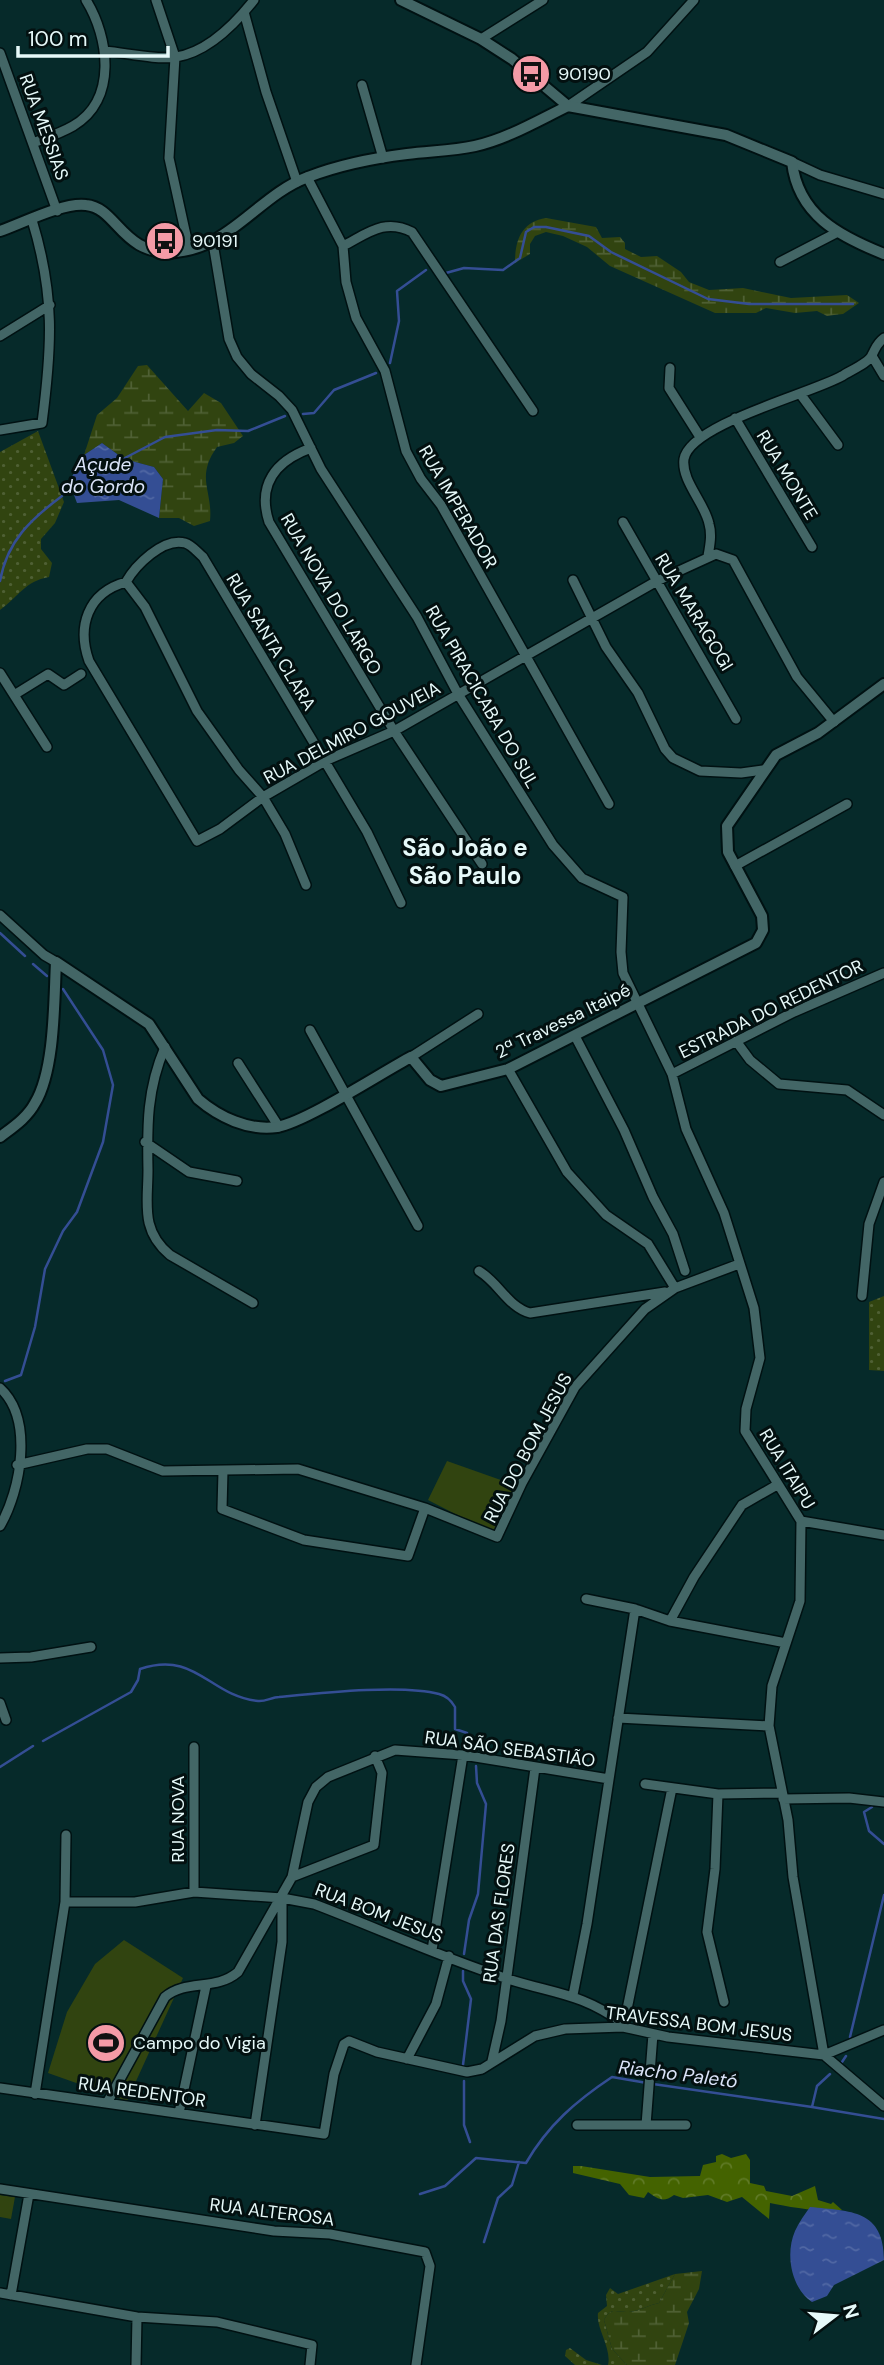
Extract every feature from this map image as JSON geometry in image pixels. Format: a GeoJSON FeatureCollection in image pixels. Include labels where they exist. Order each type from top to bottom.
{"type":"FeatureCollection","features":[{"type":"Feature","properties":{"kind":"street"},"geometry":{"type":"LineString","coordinates":[[33,143],[74,126],[94,106],[105,75],[105,51],[86,0]]}},
{"type":"Feature","properties":{"kind":"street"},"geometry":{"type":"LineString","coordinates":[[156,0],[175,57],[169,158],[190,249]]}},
{"type":"Feature","properties":{"kind":"street"},"geometry":{"type":"LineString","coordinates":[[105,51],[175,57],[204,47],[254,0]]}},
{"type":"Feature","properties":{"kind":"street"},"geometry":{"type":"LineString","coordinates":[[401,0],[481,39],[512,59],[568,106],[726,135],[820,175],[884,194]]}},
{"type":"Feature","properties":{"kind":"street"},"geometry":{"type":"LineString","coordinates":[[481,39],[543,0]]}},
{"type":"Feature","properties":{"kind":"street"},"geometry":{"type":"LineString","coordinates":[[0,231],[80,205],[94,206],[132,242],[145,248],[160,252],[213,243],[302,180],[383,158],[479,145],[568,106],[647,52],[694,0]]}},
{"type":"Feature","properties":{"kind":"street"},"geometry":{"type":"LineString","coordinates":[[244,12],[266,93],[302,180],[343,246],[387,225],[399,225],[412,233],[533,411]]}},
{"type":"Feature","properties":{"kind":"street","name":"RUA MESSIAS"},"geometry":{"type":"LineString","coordinates":[[0,53],[57,211]]}},
{"type":"Feature","properties":{"kind":"street"},"geometry":{"type":"LineString","coordinates":[[362,85],[383,158]]}},
{"type":"Feature","properties":{"kind":"street"},"geometry":{"type":"LineString","coordinates":[[792,162],[794,176],[805,204],[836,233],[884,254]]}},
{"type":"Feature","properties":{"kind":"street"},"geometry":{"type":"LineString","coordinates":[[0,430],[42,423],[51,331],[50,305],[45,264],[32,220]]}},
{"type":"Feature","properties":{"kind":"street"},"geometry":{"type":"LineString","coordinates":[[780,262],[836,233]]}},
{"type":"Feature","properties":{"kind":"street","name":"RUA PIRACICABA DO SUL"},"geometry":{"type":"LineString","coordinates":[[213,243],[229,340],[237,357],[251,374],[279,396],[292,411],[311,448],[418,618],[458,694],[542,829],[565,860],[590,883],[614,890],[622,897],[621,961],[627,982],[640,1003]]}},
{"type":"Feature","properties":{"kind":"street","name":"RUA IMPERADOR"},"geometry":{"type":"LineString","coordinates":[[343,246],[346,282],[356,318],[385,371],[406,451],[421,479],[441,505],[525,659],[609,804]]}},
{"type":"Feature","properties":{"kind":"street"},"geometry":{"type":"LineString","coordinates":[[0,336],[50,305]]}},
{"type":"Feature","properties":{"kind":"street"},"geometry":{"type":"LineString","coordinates":[[834,722],[797,677],[733,560],[716,554],[708,556],[709,523],[683,461],[687,451],[700,437],[735,418],[801,395],[839,377],[872,356],[877,344],[884,338]]}},
{"type":"Feature","properties":{"kind":"street"},"geometry":{"type":"LineString","coordinates":[[872,356],[884,376]]}},
{"type":"Feature","properties":{"kind":"street"},"geometry":{"type":"LineString","coordinates":[[670,368],[669,388],[700,437]]}},
{"type":"Feature","properties":{"kind":"street"},"geometry":{"type":"LineString","coordinates":[[801,395],[838,445]]}},
{"type":"Feature","properties":{"kind":"street","name":"RUA MONTE"},"geometry":{"type":"LineString","coordinates":[[735,418],[812,547]]}},
{"type":"Feature","properties":{"kind":"street","name":"RUA NOVA DO LARGO"},"geometry":{"type":"LineString","coordinates":[[311,448],[286,461],[268,479],[264,491],[266,513],[301,579],[394,731]]}},
{"type":"Feature","properties":{"kind":"street","name":"RUA MARAGOGI"},"geometry":{"type":"LineString","coordinates":[[624,522],[736,719]]}},
{"type":"Feature","properties":{"kind":"street","name":"RUA SANTA CLARA"},"geometry":{"type":"LineString","coordinates":[[197,841],[89,661],[82,633],[90,609],[103,592],[126,582],[133,569],[163,547],[176,542],[194,548],[203,557],[255,649],[380,855],[401,903]]}},
{"type":"Feature","properties":{"kind":"street","name":"RUA DELMIRO GOUVEIA"},"geometry":{"type":"LineString","coordinates":[[197,841],[220,830],[264,797],[325,761],[394,731],[525,659],[657,581],[708,556]]}},
{"type":"Feature","properties":{"kind":"street"},"geometry":{"type":"LineString","coordinates":[[573,580],[591,619],[673,758],[682,765],[700,771],[741,773],[763,770]]}},
{"type":"Feature","properties":{"kind":"street"},"geometry":{"type":"LineString","coordinates":[[126,582],[145,607],[197,711],[239,770],[264,797],[285,834],[306,885]]}},
{"type":"Feature","properties":{"kind":"street"},"geometry":{"type":"LineString","coordinates":[[0,673],[47,747]]}},
{"type":"Feature","properties":{"kind":"street"},"geometry":{"type":"LineString","coordinates":[[14,695],[48,674],[64,685],[81,674]]}},
{"type":"Feature","properties":{"kind":"street","name":"2ª Travessa Itaipé"},"geometry":{"type":"LineString","coordinates":[[411,1057],[430,1080],[441,1086],[508,1069],[717,964],[760,937],[763,930],[762,916],[726,845],[727,826],[763,770],[776,755],[834,722],[884,684]]}},
{"type":"Feature","properties":{"kind":"street"},"geometry":{"type":"LineString","coordinates":[[394,731],[482,864]]}},
{"type":"Feature","properties":{"kind":"street"},"geometry":{"type":"LineString","coordinates":[[735,866],[847,804]]}},
{"type":"Feature","properties":{"kind":"street"},"geometry":{"type":"LineString","coordinates":[[0,915],[56,962],[149,1024],[198,1099],[207,1107],[247,1125],[279,1126],[345,1094],[411,1057],[478,1014]]}},
{"type":"Feature","properties":{"kind":"street"},"geometry":{"type":"LineString","coordinates":[[0,1137],[31,1110],[43,1082],[56,962]]}},
{"type":"Feature","properties":{"kind":"street","name":"ESTRADA DO REDENTOR"},"geometry":{"type":"LineString","coordinates":[[672,1074],[794,1012],[884,973]]}},
{"type":"Feature","properties":{"kind":"street","name":"RUA ITAIPU"},"geometry":{"type":"LineString","coordinates":[[640,1003],[672,1074],[686,1129],[724,1213],[760,1336],[760,1358],[746,1409],[745,1431],[801,1521],[800,1601],[772,1686],[769,1726],[776,1749],[824,2055]]}},
{"type":"Feature","properties":{"kind":"street"},"geometry":{"type":"LineString","coordinates":[[310,1030],[418,1226]]}},
{"type":"Feature","properties":{"kind":"street"},"geometry":{"type":"LineString","coordinates":[[575,1036],[635,1152],[653,1197],[673,1234],[685,1271]]}},
{"type":"Feature","properties":{"kind":"street"},"geometry":{"type":"LineString","coordinates":[[736,1041],[750,1060],[779,1084],[847,1090],[884,1115]]}},
{"type":"Feature","properties":{"kind":"street"},"geometry":{"type":"LineString","coordinates":[[165,1047],[149,1092],[145,1142],[148,1179],[145,1209],[162,1247],[253,1303]]}},
{"type":"Feature","properties":{"kind":"street"},"geometry":{"type":"LineString","coordinates":[[239,1063],[279,1126]]}},
{"type":"Feature","properties":{"kind":"street"},"geometry":{"type":"LineString","coordinates":[[508,1069],[567,1172],[606,1215],[648,1244],[671,1289]]}},
{"type":"Feature","properties":{"kind":"street"},"geometry":{"type":"LineString","coordinates":[[145,1142],[189,1171],[237,1181]]}},
{"type":"Feature","properties":{"kind":"street"},"geometry":{"type":"LineString","coordinates":[[862,1296],[865,1242],[884,1182]]}},
{"type":"Feature","properties":{"kind":"street"},"geometry":{"type":"LineString","coordinates":[[479,1271],[494,1282],[517,1308],[530,1313],[671,1289],[739,1264]]}},
{"type":"Feature","properties":{"kind":"street","name":"RUA DO BOM JESUS"},"geometry":{"type":"LineString","coordinates":[[425,1507],[498,1537],[522,1483],[575,1387],[628,1327],[671,1289]]}},
{"type":"Feature","properties":{"kind":"street"},"geometry":{"type":"LineString","coordinates":[[0,1388],[18,1415],[18,1465],[12,1496],[0,1526]]}},
{"type":"Feature","properties":{"kind":"street"},"geometry":{"type":"LineString","coordinates":[[18,1465],[87,1449],[107,1449],[125,1453],[163,1471],[298,1469],[425,1507],[408,1556],[315,1543],[222,1509],[223,1471]]}},
{"type":"Feature","properties":{"kind":"street"},"geometry":{"type":"LineString","coordinates":[[670,1620],[694,1577],[742,1505],[777,1485]]}},
{"type":"Feature","properties":{"kind":"street"},"geometry":{"type":"LineString","coordinates":[[801,1521],[884,1535]]}},
{"type":"Feature","properties":{"kind":"street"},"geometry":{"type":"LineString","coordinates":[[586,1599],[635,1609],[670,1620],[786,1643]]}},
{"type":"Feature","properties":{"kind":"street"},"geometry":{"type":"LineString","coordinates":[[573,1995],[587,1924],[635,1609]]}},
{"type":"Feature","properties":{"kind":"street"},"geometry":{"type":"LineString","coordinates":[[0,1658],[31,1657],[91,1647]]}},
{"type":"Feature","properties":{"kind":"street"},"geometry":{"type":"LineString","coordinates":[[0,1703],[6,1720]]}},
{"type":"Feature","properties":{"kind":"street"},"geometry":{"type":"LineString","coordinates":[[618,1718],[769,1726]]}},
{"type":"Feature","properties":{"kind":"street","name":"RUA NOVA"},"geometry":{"type":"LineString","coordinates":[[194,1747],[194,1892]]}},
{"type":"Feature","properties":{"kind":"street","name":"RUA SÃO SEBASTIÃO"},"geometry":{"type":"LineString","coordinates":[[107,2103],[165,1997],[179,1988],[223,1982],[238,1972],[292,1877],[309,1802],[316,1787],[328,1776],[395,1749],[463,1755],[609,1779]]}},
{"type":"Feature","properties":{"kind":"street"},"geometry":{"type":"LineString","coordinates":[[432,1950],[463,1755]]}},
{"type":"Feature","properties":{"kind":"street"},"geometry":{"type":"LineString","coordinates":[[292,1877],[374,1845],[382,1773],[375,1756]]}},
{"type":"Feature","properties":{"kind":"street","name":"RUA DAS FLORES"},"geometry":{"type":"LineString","coordinates":[[492,2061],[501,2021],[535,1768]]}},
{"type":"Feature","properties":{"kind":"street"},"geometry":{"type":"LineString","coordinates":[[645,1784],[718,1794],[849,1798],[884,1802]]}},
{"type":"Feature","properties":{"kind":"street"},"geometry":{"type":"LineString","coordinates":[[623,2026],[672,1788]]}},
{"type":"Feature","properties":{"kind":"street"},"geometry":{"type":"LineString","coordinates":[[718,1794],[715,1869],[707,1932],[724,2001]]}},
{"type":"Feature","properties":{"kind":"street"},"geometry":{"type":"LineString","coordinates":[[35,2094],[65,1902],[66,1835]]}},
{"type":"Feature","properties":{"kind":"street","name":"RUA BOM JESUS"},"geometry":{"type":"LineString","coordinates":[[65,1902],[135,1902],[194,1892],[314,1903],[505,1979],[573,1995],[600,2007],[623,2026]]}},
{"type":"Feature","properties":{"kind":"street"},"geometry":{"type":"LineString","coordinates":[[255,2125],[282,1942],[282,1898]]}},
{"type":"Feature","properties":{"kind":"street"},"geometry":{"type":"LineString","coordinates":[[407,2059],[436,2004],[449,1956]]}},
{"type":"Feature","properties":{"kind":"street"},"geometry":{"type":"LineString","coordinates":[[179,2113],[206,1986]]}},
{"type":"Feature","properties":{"kind":"street","name":"TRAVESSA BOM JESUS"},"geometry":{"type":"LineString","coordinates":[[324,2134],[334,2074],[346,2042],[352,2041],[377,2052],[467,2072],[482,2069],[541,2034],[565,2029],[623,2026],[653,2034],[824,2055]]}},
{"type":"Feature","properties":{"kind":"street"},"geometry":{"type":"LineString","coordinates":[[884,2030],[824,2055],[884,2106]]}},
{"type":"Feature","properties":{"kind":"street"},"geometry":{"type":"LineString","coordinates":[[646,2125],[653,2034]]}},
{"type":"Feature","properties":{"kind":"street","name":"RUA REDENTOR"},"geometry":{"type":"LineString","coordinates":[[0,2088],[324,2134]]}},
{"type":"Feature","properties":{"kind":"street"},"geometry":{"type":"LineString","coordinates":[[576,2125],[686,2125]]}},
{"type":"Feature","properties":{"kind":"street","name":"RUA ALTEROSA"},"geometry":{"type":"LineString","coordinates":[[0,2189],[274,2231],[330,2234],[425,2252],[430,2266],[416,2365]]}},
{"type":"Feature","properties":{"kind":"street"},"geometry":{"type":"LineString","coordinates":[[11,2295],[29,2194]]}},
{"type":"Feature","properties":{"kind":"street"},"geometry":{"type":"LineString","coordinates":[[0,2293],[137,2317],[217,2322],[312,2345],[310,2365]]}},
{"type":"Feature","properties":{"kind":"street"},"geometry":{"type":"LineString","coordinates":[[136,2365],[137,2317]]}},
{"type":"Feature","properties":{"kind":"green space"},"geometry":{"type":"Polygon","coordinates":[[[546,218],[596,227],[602,238],[620,237],[625,243],[625,249],[641,257],[657,256],[681,272],[689,282],[709,290],[743,288],[791,298],[847,295],[859,303],[843,314],[827,316],[817,311],[795,313],[766,308],[756,313],[715,313],[610,266],[587,247],[546,232],[535,236],[530,244],[530,254],[515,263],[516,246],[522,233],[531,223],[546,218]]]}},
{"type":"Feature","properties":{"kind":"green space"},"geometry":{"type":"Polygon","coordinates":[[[147,365],[188,411],[204,393],[221,403],[243,436],[234,443],[217,447],[207,467],[210,521],[194,526],[179,518],[159,518],[163,479],[154,467],[124,459],[102,443],[84,455],[97,415],[117,398],[138,366],[147,365]]]}},
{"type":"Feature","properties":{"kind":"green space"},"geometry":{"type":"Polygon","coordinates":[[[38,431],[64,502],[55,523],[41,539],[41,549],[52,563],[49,577],[28,586],[0,610],[0,452],[38,431]]]}},
{"type":"Feature","properties":{"kind":"green space"},"geometry":{"type":"Polygon","coordinates":[[[884,1296],[884,1371],[869,1370],[869,1302],[884,1296]]]}},
{"type":"Feature","properties":{"kind":"green space"},"geometry":{"type":"Polygon","coordinates":[[[447,1461],[518,1486],[496,1535],[428,1500],[447,1461]]]}},
{"type":"Feature","properties":{"kind":"green space","name":"Campo do Vigia"},"geometry":{"type":"Polygon","coordinates":[[[124,1940],[183,1978],[127,2101],[48,2073],[67,2012],[95,1964],[124,1940]]]}},
{"type":"Feature","properties":{"kind":"green space"},"geometry":{"type":"Polygon","coordinates":[[[722,2154],[731,2158],[746,2154],[750,2160],[750,2183],[764,2186],[766,2191],[792,2196],[815,2186],[818,2200],[831,2204],[833,2202],[842,2210],[816,2210],[770,2203],[769,2219],[742,2197],[727,2202],[708,2195],[683,2198],[674,2195],[664,2199],[648,2192],[644,2198],[629,2195],[620,2184],[573,2173],[573,2166],[581,2166],[650,2177],[700,2176],[703,2165],[716,2162],[716,2156],[722,2154]]]}},
{"type":"Feature","properties":{"kind":"green space"},"geometry":{"type":"Polygon","coordinates":[[[0,2195],[15,2197],[11,2219],[0,2217],[0,2195]]]}},
{"type":"Feature","properties":{"kind":"green space"},"geometry":{"type":"Polygon","coordinates":[[[702,2271],[699,2289],[687,2312],[689,2323],[675,2365],[627,2365],[612,2349],[604,2320],[609,2313],[633,2311],[659,2303],[675,2274],[702,2271]]]}},
{"type":"Feature","properties":{"kind":"green space"},"geometry":{"type":"Polygon","coordinates":[[[675,2274],[659,2303],[633,2311],[609,2313],[604,2320],[612,2349],[627,2365],[608,2365],[608,2352],[598,2313],[607,2306],[606,2295],[610,2288],[618,2294],[675,2274]]]}},
{"type":"Feature","properties":{"kind":"green space"},"geometry":{"type":"Polygon","coordinates":[[[570,2348],[586,2360],[602,2365],[575,2365],[565,2356],[566,2350],[570,2348]]]}},
{"type":"Feature","properties":{"kind":"water","name":"Açude do Gordo"},"geometry":{"type":"Polygon","coordinates":[[[102,443],[124,459],[154,467],[163,479],[159,518],[119,500],[77,503],[69,482],[84,455],[102,443]]]}},
{"type":"Feature","properties":{"kind":"water"},"geometry":{"type":"Polygon","coordinates":[[[810,2207],[851,2212],[871,2222],[883,2244],[884,2260],[834,2285],[827,2296],[812,2302],[799,2288],[790,2260],[795,2231],[810,2207]]]}},
{"type":"Feature","properties":{"kind":"waterway"},"geometry":{"type":"LineString","coordinates":[[446,273],[464,268],[503,270],[520,258],[526,232],[534,227],[546,227],[589,236],[611,252],[708,299],[749,304],[853,304]]}},
{"type":"Feature","properties":{"kind":"waterway"},"geometry":{"type":"LineString","coordinates":[[390,363],[399,321],[397,291],[426,270]]}},
{"type":"Feature","properties":{"kind":"waterway"},"geometry":{"type":"LineString","coordinates":[[303,414],[314,413],[334,390],[376,373]]}},
{"type":"Feature","properties":{"kind":"waterway"},"geometry":{"type":"LineString","coordinates":[[123,459],[165,437],[217,430],[248,431],[285,416]]}},
{"type":"Feature","properties":{"kind":"waterway"},"geometry":{"type":"LineString","coordinates":[[0,581],[8,554],[22,532],[62,496]]}},
{"type":"Feature","properties":{"kind":"waterway"},"geometry":{"type":"LineString","coordinates":[[0,933],[25,956]]}},
{"type":"Feature","properties":{"kind":"waterway"},"geometry":{"type":"LineString","coordinates":[[33,964],[47,976]]}},
{"type":"Feature","properties":{"kind":"waterway"},"geometry":{"type":"LineString","coordinates":[[5,1381],[21,1375],[35,1327],[45,1269],[63,1231],[77,1212],[103,1142],[113,1085],[103,1050],[63,989]]}},
{"type":"Feature","properties":{"kind":"waterway"},"geometry":{"type":"LineString","coordinates":[[43,1741],[131,1692],[138,1680],[140,1669],[175,1665],[189,1669],[227,1691],[258,1701],[360,1690],[404,1690],[439,1694],[447,1697],[455,1707],[455,1729],[467,1733],[474,1749]]}},
{"type":"Feature","properties":{"kind":"waterway"},"geometry":{"type":"LineString","coordinates":[[0,1767],[33,1746]]}},
{"type":"Feature","properties":{"kind":"waterway"},"geometry":{"type":"LineString","coordinates":[[464,1954],[469,1920],[478,1894],[486,1804],[477,1783],[476,1766]]}},
{"type":"Feature","properties":{"kind":"waterway"},"geometry":{"type":"LineString","coordinates":[[872,1807],[864,1812],[869,1831],[884,1844]]}},
{"type":"Feature","properties":{"kind":"waterway"},"geometry":{"type":"LineString","coordinates":[[850,2037],[884,1895]]}},
{"type":"Feature","properties":{"kind":"waterway"},"geometry":{"type":"LineString","coordinates":[[463,1971],[463,1981],[471,1999],[463,2065]]}},
{"type":"Feature","properties":{"kind":"waterway"},"geometry":{"type":"LineString","coordinates":[[842,2062],[846,2056]]}},
{"type":"Feature","properties":{"kind":"waterway"},"geometry":{"type":"LineString","coordinates":[[830,2074],[817,2086],[812,2107],[884,2119]]}},
{"type":"Feature","properties":{"kind":"waterway","name":"Riacho Paletó"},"geometry":{"type":"LineString","coordinates":[[420,2194],[445,2186],[476,2158],[526,2163],[564,2115],[612,2077],[647,2083]]}},
{"type":"Feature","properties":{"kind":"waterway"},"geometry":{"type":"LineString","coordinates":[[464,2081],[464,2125],[470,2142]]}},
{"type":"Feature","properties":{"kind":"waterway","name":"Riacho Paletó"},"geometry":{"type":"LineString","coordinates":[[653,2084],[812,2107]]}},
{"type":"Feature","properties":{"kind":"waterway"},"geometry":{"type":"LineString","coordinates":[[484,2242],[498,2198],[512,2185],[519,2162]]}},
{"type":"Feature","properties":{"kind":"place","name":"90190"},"geometry":{"type":"Point","coordinates":[531,74]}},
{"type":"Feature","properties":{"kind":"place","name":"90191"},"geometry":{"type":"Point","coordinates":[165,241]}},
{"type":"Feature","properties":{"kind":"place","name":"Campo do Vigia"},"geometry":{"type":"Point","coordinates":[106,2043]}},
{"type":"Feature","properties":{"kind":"district","name":"São João e São Paulo"},"geometry":{"type":"Point","coordinates":[465,861]}}]}
